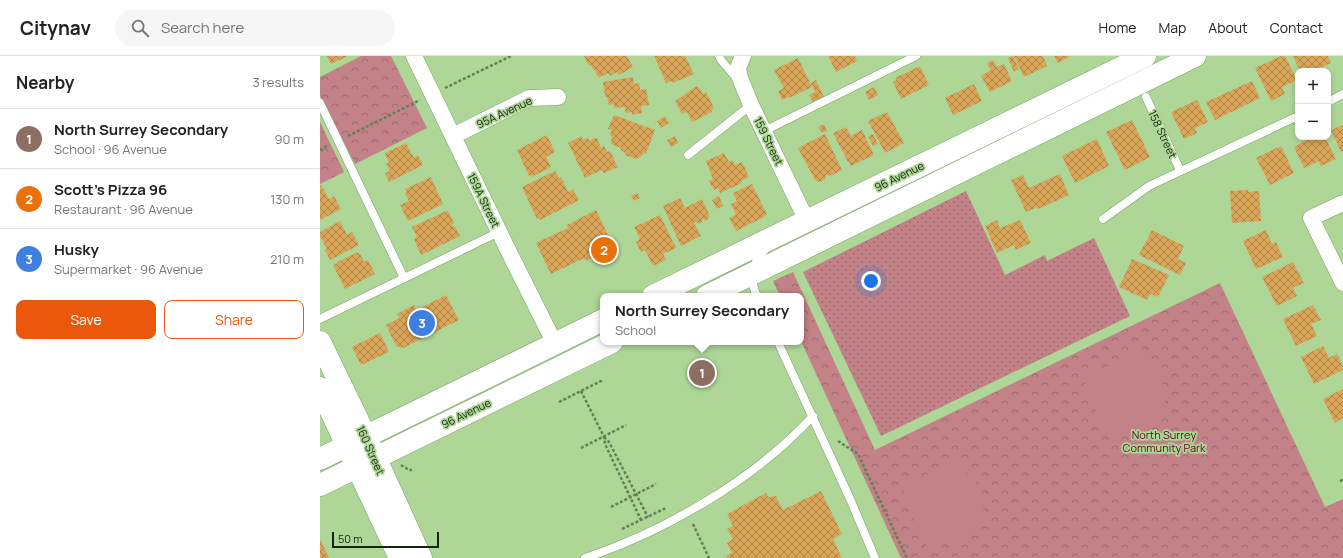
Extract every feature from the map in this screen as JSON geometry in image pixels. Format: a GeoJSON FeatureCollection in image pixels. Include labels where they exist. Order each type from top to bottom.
{"type":"FeatureCollection","features":[{"type":"Feature","properties":{"kind":"main road","name":"96 Avenue"},"geometry":{"type":"LineString","coordinates":[[658,293],[1144,56]]}},
{"type":"Feature","properties":{"kind":"main road"},"geometry":{"type":"LineString","coordinates":[[713,293],[752,275],[1152,66],[1195,56]]}},
{"type":"Feature","properties":{"kind":"main road","name":"96 Avenue"},"geometry":{"type":"LineString","coordinates":[[320,459],[600,322]]}},
{"type":"Feature","properties":{"kind":"main road","name":"160 Street"},"geometry":{"type":"LineString","coordinates":[[320,342],[357,441],[367,463],[421,558]]}},
{"type":"Feature","properties":{"kind":"main road","name":"96 Avenue"},"geometry":{"type":"LineString","coordinates":[[320,485],[606,345]]}},
{"type":"Feature","properties":{"kind":"main road","name":"160 Street"},"geometry":{"type":"LineString","coordinates":[[320,388],[357,441]]}},
{"type":"Feature","properties":{"kind":"main road","name":"160 Street"},"geometry":{"type":"LineString","coordinates":[[367,463],[400,558]]}},
{"type":"Feature","properties":{"kind":"street","name":"159A Street"},"geometry":{"type":"LineString","coordinates":[[414,56],[499,232],[556,344]]}},
{"type":"Feature","properties":{"kind":"street","name":"159 Street"},"geometry":{"type":"LineString","coordinates":[[742,58],[738,68],[743,86],[807,221]]}},
{"type":"Feature","properties":{"kind":"street","name":"95A Avenue"},"geometry":{"type":"LineString","coordinates":[[453,136],[529,98],[558,97]]}},
{"type":"Feature","properties":{"kind":"street"},"geometry":{"type":"LineString","coordinates":[[1343,203],[1311,218],[1343,283]]}},
{"type":"Feature","properties":{"kind":"lane"},"geometry":{"type":"LineString","coordinates":[[719,56],[743,86]]}},
{"type":"Feature","properties":{"kind":"lane"},"geometry":{"type":"LineString","coordinates":[[764,131],[916,56]]}},
{"type":"Feature","properties":{"kind":"lane"},"geometry":{"type":"LineString","coordinates":[[1331,100],[1343,94]]}},
{"type":"Feature","properties":{"kind":"lane","name":"158 Street"},"geometry":{"type":"LineString","coordinates":[[1146,97],[1180,170]]}},
{"type":"Feature","properties":{"kind":"lane"},"geometry":{"type":"LineString","coordinates":[[320,103],[404,278]]}},
{"type":"Feature","properties":{"kind":"lane"},"geometry":{"type":"LineString","coordinates":[[688,155],[751,105]]}},
{"type":"Feature","properties":{"kind":"lane"},"geometry":{"type":"LineString","coordinates":[[1103,219],[1149,186],[1180,170],[1295,117]]}},
{"type":"Feature","properties":{"kind":"lane"},"geometry":{"type":"LineString","coordinates":[[320,319],[499,232]]}},
{"type":"Feature","properties":{"kind":"lane"},"geometry":{"type":"LineString","coordinates":[[755,293],[752,275],[759,255],[784,232]]}},
{"type":"Feature","properties":{"kind":"lane"},"geometry":{"type":"LineString","coordinates":[[779,345],[813,416],[875,558]]}},
{"type":"Feature","properties":{"kind":"lane"},"geometry":{"type":"LineString","coordinates":[[585,558],[620,545],[650,531],[680,516],[713,496],[782,447],[813,416]]}},
{"type":"Feature","properties":{"kind":"path"},"geometry":{"type":"LineString","coordinates":[[443,89],[511,56]]}},
{"type":"Feature","properties":{"kind":"path"},"geometry":{"type":"LineString","coordinates":[[345,137],[424,98]]}},
{"type":"Feature","properties":{"kind":"path"},"geometry":{"type":"LineString","coordinates":[[320,150],[329,145]]}},
{"type":"Feature","properties":{"kind":"path"},"geometry":{"type":"LineString","coordinates":[[559,402],[603,380]]}},
{"type":"Feature","properties":{"kind":"path"},"geometry":{"type":"LineString","coordinates":[[581,391],[604,437],[605,444],[641,520]]}},
{"type":"Feature","properties":{"kind":"path"},"geometry":{"type":"LineString","coordinates":[[581,448],[626,425]]}},
{"type":"Feature","properties":{"kind":"path"},"geometry":{"type":"LineString","coordinates":[[604,437],[609,442],[648,517]]}},
{"type":"Feature","properties":{"kind":"path"},"geometry":{"type":"LineString","coordinates":[[838,441],[858,454],[906,558]]}},
{"type":"Feature","properties":{"kind":"path"},"geometry":{"type":"LineString","coordinates":[[401,465],[409,470],[412,470]]}},
{"type":"Feature","properties":{"kind":"path"},"geometry":{"type":"LineString","coordinates":[[611,507],[656,484]]}},
{"type":"Feature","properties":{"kind":"path"},"geometry":{"type":"LineString","coordinates":[[622,529],[666,508]]}},
{"type":"Feature","properties":{"kind":"path"},"geometry":{"type":"LineString","coordinates":[[693,524],[709,558]]}},
{"type":"Feature","properties":{"kind":"green space"},"geometry":{"type":"Polygon","coordinates":[[[361,56],[391,56],[427,128],[355,164],[320,96],[320,77],[361,56]]]}},
{"type":"Feature","properties":{"kind":"green space"},"geometry":{"type":"Polygon","coordinates":[[[320,122],[344,172],[320,184],[320,122]]]}},
{"type":"Feature","properties":{"kind":"green space"},"geometry":{"type":"Polygon","coordinates":[[[966,191],[1005,275],[1045,255],[1047,261],[1094,238],[1130,316],[881,436],[803,272],[966,191]]]}},
{"type":"Feature","properties":{"kind":"green space","name":"North Surrey Community Park"},"geometry":{"type":"Polygon","coordinates":[[[793,272],[803,293],[779,293],[773,281],[793,272]]]}},
{"type":"Feature","properties":{"kind":"green space","name":"North Surrey Community Park"},"geometry":{"type":"Polygon","coordinates":[[[1220,283],[1325,507],[1343,499],[1343,558],[901,558],[803,345],[804,296],[875,450],[1220,283]]]}},
{"type":"Feature","properties":{"kind":"green space"},"geometry":{"type":"Polygon","coordinates":[[[1146,348],[1146,361],[1163,382],[1166,398],[1163,410],[1156,420],[1144,430],[1132,433],[1116,434],[1111,444],[1084,385],[1088,375],[1146,348]]]}},
{"type":"Feature","properties":{"kind":"green space"},"geometry":{"type":"Polygon","coordinates":[[[964,457],[963,467],[966,473],[975,481],[983,496],[984,508],[981,519],[967,536],[953,542],[934,544],[930,554],[903,495],[907,484],[964,457]]]}},
{"type":"Feature","properties":{"kind":"building"},"geometry":{"type":"Polygon","coordinates":[[[327,56],[348,56],[331,64],[327,56]]]}},
{"type":"Feature","properties":{"kind":"building"},"geometry":{"type":"Polygon","coordinates":[[[584,56],[627,56],[633,67],[619,75],[617,72],[610,76],[608,73],[599,78],[591,65],[589,66],[584,56]]]}},
{"type":"Feature","properties":{"kind":"building"},"geometry":{"type":"Polygon","coordinates":[[[654,56],[685,56],[694,74],[673,83],[672,81],[666,83],[654,56]]]}},
{"type":"Feature","properties":{"kind":"building"},"geometry":{"type":"Polygon","coordinates":[[[828,56],[855,56],[857,61],[836,72],[828,56]]]}},
{"type":"Feature","properties":{"kind":"building"},"geometry":{"type":"Polygon","coordinates":[[[1013,56],[1019,69],[1014,72],[1008,58],[1013,56]]]}},
{"type":"Feature","properties":{"kind":"building"},"geometry":{"type":"Polygon","coordinates":[[[1014,56],[1043,56],[1047,66],[1024,77],[1014,56]]]}},
{"type":"Feature","properties":{"kind":"building"},"geometry":{"type":"Polygon","coordinates":[[[1054,56],[1071,56],[1058,63],[1054,56]]]}},
{"type":"Feature","properties":{"kind":"building"},"geometry":{"type":"Polygon","coordinates":[[[1281,56],[1285,56],[1295,76],[1295,81],[1282,87],[1285,94],[1271,101],[1255,68],[1281,56]]]}},
{"type":"Feature","properties":{"kind":"building"},"geometry":{"type":"Polygon","coordinates":[[[1293,56],[1328,56],[1331,63],[1319,68],[1299,68],[1293,56]]]}},
{"type":"Feature","properties":{"kind":"building"},"geometry":{"type":"Polygon","coordinates":[[[798,58],[812,87],[782,100],[778,91],[784,88],[774,70],[798,58]]]}},
{"type":"Feature","properties":{"kind":"building"},"geometry":{"type":"Polygon","coordinates":[[[993,60],[997,67],[1004,64],[1012,81],[990,92],[981,76],[991,70],[987,63],[993,60]]]}},
{"type":"Feature","properties":{"kind":"building"},"geometry":{"type":"Polygon","coordinates":[[[920,66],[929,85],[901,99],[893,82],[897,80],[895,78],[920,66]]]}},
{"type":"Feature","properties":{"kind":"building"},"geometry":{"type":"Polygon","coordinates":[[[633,77],[634,84],[639,83],[640,90],[646,89],[649,105],[641,106],[642,113],[632,115],[632,112],[625,112],[625,107],[614,108],[614,104],[609,105],[607,97],[605,97],[603,82],[633,77]]]}},
{"type":"Feature","properties":{"kind":"building"},"geometry":{"type":"Polygon","coordinates":[[[816,80],[824,97],[813,102],[809,95],[815,92],[811,83],[816,80]]]}},
{"type":"Feature","properties":{"kind":"building"},"geometry":{"type":"Polygon","coordinates":[[[1252,81],[1260,98],[1215,120],[1206,102],[1252,81]]]}},
{"type":"Feature","properties":{"kind":"building"},"geometry":{"type":"Polygon","coordinates":[[[974,84],[982,101],[953,115],[945,98],[974,84]]]}},
{"type":"Feature","properties":{"kind":"building"},"geometry":{"type":"Polygon","coordinates":[[[697,86],[703,94],[706,92],[714,108],[711,110],[712,112],[692,122],[687,112],[682,114],[675,101],[697,86]]]}},
{"type":"Feature","properties":{"kind":"building"},"geometry":{"type":"Polygon","coordinates":[[[874,87],[878,95],[869,100],[865,92],[874,87]]]}},
{"type":"Feature","properties":{"kind":"building"},"geometry":{"type":"Polygon","coordinates":[[[1197,100],[1208,122],[1195,128],[1197,133],[1184,139],[1171,112],[1197,100]]]}},
{"type":"Feature","properties":{"kind":"building"},"geometry":{"type":"Polygon","coordinates":[[[887,112],[904,143],[885,153],[868,121],[887,112]]]}},
{"type":"Feature","properties":{"kind":"building"},"geometry":{"type":"Polygon","coordinates":[[[614,115],[655,130],[646,154],[643,153],[642,156],[636,159],[625,155],[626,153],[620,150],[621,148],[611,144],[612,136],[610,135],[612,130],[608,129],[614,115]]]}},
{"type":"Feature","properties":{"kind":"building"},"geometry":{"type":"Polygon","coordinates":[[[665,116],[669,123],[661,128],[657,121],[665,116]]]}},
{"type":"Feature","properties":{"kind":"building"},"geometry":{"type":"Polygon","coordinates":[[[1132,120],[1150,157],[1125,170],[1106,132],[1132,120]]]}},
{"type":"Feature","properties":{"kind":"building"},"geometry":{"type":"Polygon","coordinates":[[[824,124],[827,131],[822,133],[818,127],[824,124]]]}},
{"type":"Feature","properties":{"kind":"building"},"geometry":{"type":"Polygon","coordinates":[[[1343,125],[1343,151],[1341,152],[1331,130],[1343,125]]]}},
{"type":"Feature","properties":{"kind":"building"},"geometry":{"type":"Polygon","coordinates":[[[846,127],[851,136],[862,130],[874,155],[851,166],[833,133],[846,127]]]}},
{"type":"Feature","properties":{"kind":"building"},"geometry":{"type":"Polygon","coordinates":[[[825,134],[842,170],[830,176],[826,175],[825,180],[819,182],[815,180],[798,148],[825,134]]]}},
{"type":"Feature","properties":{"kind":"building"},"geometry":{"type":"Polygon","coordinates":[[[873,134],[878,144],[873,146],[868,137],[873,134]]]}},
{"type":"Feature","properties":{"kind":"building"},"geometry":{"type":"Polygon","coordinates":[[[547,135],[555,152],[546,157],[551,167],[532,177],[531,175],[529,176],[517,150],[547,135]]]}},
{"type":"Feature","properties":{"kind":"building"},"geometry":{"type":"Polygon","coordinates":[[[582,136],[583,140],[588,138],[589,141],[597,138],[601,148],[604,146],[607,152],[610,151],[618,167],[604,173],[602,170],[585,178],[568,143],[582,136]]]}},
{"type":"Feature","properties":{"kind":"building"},"geometry":{"type":"Polygon","coordinates":[[[675,136],[678,143],[671,147],[667,140],[675,136]]]}},
{"type":"Feature","properties":{"kind":"building"},"geometry":{"type":"Polygon","coordinates":[[[1097,139],[1109,166],[1075,183],[1062,156],[1097,139]]]}},
{"type":"Feature","properties":{"kind":"building"},"geometry":{"type":"Polygon","coordinates":[[[1307,140],[1326,140],[1336,159],[1321,166],[1319,161],[1304,168],[1294,147],[1307,140]]]}},
{"type":"Feature","properties":{"kind":"building"},"geometry":{"type":"Polygon","coordinates":[[[406,143],[414,158],[418,155],[423,165],[389,182],[385,173],[390,171],[386,164],[389,163],[385,153],[406,143]]]}},
{"type":"Feature","properties":{"kind":"building"},"geometry":{"type":"Polygon","coordinates":[[[1281,146],[1294,173],[1270,185],[1256,158],[1281,146]]]}},
{"type":"Feature","properties":{"kind":"building"},"geometry":{"type":"Polygon","coordinates":[[[724,153],[729,162],[732,160],[735,165],[742,162],[749,177],[741,181],[742,183],[720,193],[718,188],[714,190],[709,181],[713,179],[706,161],[724,153]]]}},
{"type":"Feature","properties":{"kind":"building"},"geometry":{"type":"Polygon","coordinates":[[[555,171],[559,178],[561,177],[568,192],[573,189],[579,200],[540,220],[539,218],[537,219],[522,187],[555,171]]]}},
{"type":"Feature","properties":{"kind":"building"},"geometry":{"type":"Polygon","coordinates":[[[1060,174],[1069,195],[1038,209],[1037,207],[1026,212],[1011,180],[1023,175],[1029,188],[1060,174]]]}},
{"type":"Feature","properties":{"kind":"building"},"geometry":{"type":"Polygon","coordinates":[[[431,177],[443,204],[408,221],[400,205],[409,201],[405,193],[407,192],[405,189],[431,177]]]}},
{"type":"Feature","properties":{"kind":"building"},"geometry":{"type":"Polygon","coordinates":[[[752,184],[767,214],[765,215],[766,216],[736,231],[729,218],[736,215],[731,204],[737,201],[733,193],[752,184]]]}},
{"type":"Feature","properties":{"kind":"building"},"geometry":{"type":"Polygon","coordinates":[[[320,185],[329,199],[334,196],[341,209],[320,220],[320,185]]]}},
{"type":"Feature","properties":{"kind":"building"},"geometry":{"type":"Polygon","coordinates":[[[1248,190],[1248,192],[1259,191],[1261,221],[1232,223],[1230,191],[1248,190]]]}},
{"type":"Feature","properties":{"kind":"building"},"geometry":{"type":"Polygon","coordinates":[[[638,193],[640,198],[634,201],[631,196],[638,193]]]}},
{"type":"Feature","properties":{"kind":"building"},"geometry":{"type":"Polygon","coordinates":[[[719,196],[723,206],[717,209],[712,200],[719,196]]]}},
{"type":"Feature","properties":{"kind":"building"},"geometry":{"type":"Polygon","coordinates":[[[680,198],[685,208],[702,199],[709,214],[708,219],[705,221],[702,218],[702,222],[699,224],[694,222],[701,236],[681,246],[663,206],[680,198]]]}},
{"type":"Feature","properties":{"kind":"building"},"geometry":{"type":"Polygon","coordinates":[[[596,210],[615,249],[600,257],[597,257],[595,254],[595,256],[585,261],[584,258],[551,274],[536,243],[568,228],[567,225],[596,210]]]}},
{"type":"Feature","properties":{"kind":"building"},"geometry":{"type":"Polygon","coordinates":[[[448,211],[454,223],[452,225],[453,227],[455,226],[460,236],[421,255],[414,239],[417,237],[412,227],[448,211]]]}},
{"type":"Feature","properties":{"kind":"building"},"geometry":{"type":"Polygon","coordinates":[[[660,215],[676,248],[663,254],[666,260],[653,266],[645,250],[641,252],[636,242],[640,239],[634,227],[660,215]]]}},
{"type":"Feature","properties":{"kind":"building"},"geometry":{"type":"Polygon","coordinates":[[[997,220],[1000,228],[1020,220],[1031,243],[1016,250],[1014,245],[997,253],[985,226],[997,220]]]}},
{"type":"Feature","properties":{"kind":"building"},"geometry":{"type":"Polygon","coordinates":[[[340,221],[347,235],[352,232],[359,245],[330,260],[325,250],[327,249],[320,236],[320,232],[340,221]]]}},
{"type":"Feature","properties":{"kind":"building"},"geometry":{"type":"Polygon","coordinates":[[[1152,230],[1184,246],[1178,259],[1186,263],[1180,275],[1139,255],[1152,230]]]}},
{"type":"Feature","properties":{"kind":"building"},"geometry":{"type":"Polygon","coordinates":[[[1266,230],[1272,244],[1276,242],[1283,257],[1256,269],[1243,241],[1266,230]]]}},
{"type":"Feature","properties":{"kind":"building"},"geometry":{"type":"Polygon","coordinates":[[[358,252],[364,262],[368,260],[375,274],[345,289],[333,265],[358,252]]]}},
{"type":"Feature","properties":{"kind":"building"},"geometry":{"type":"Polygon","coordinates":[[[1132,259],[1169,275],[1158,297],[1150,294],[1147,300],[1119,287],[1132,259]]]}},
{"type":"Feature","properties":{"kind":"building"},"geometry":{"type":"Polygon","coordinates":[[[1293,262],[1304,283],[1293,288],[1297,296],[1277,306],[1262,277],[1293,262]]]}},
{"type":"Feature","properties":{"kind":"building"},"geometry":{"type":"Polygon","coordinates":[[[446,295],[459,320],[403,348],[396,346],[386,325],[399,318],[397,314],[414,305],[417,310],[446,295]]]}},
{"type":"Feature","properties":{"kind":"building"},"geometry":{"type":"Polygon","coordinates":[[[1313,305],[1321,320],[1311,324],[1317,336],[1296,346],[1283,319],[1313,305]]]}},
{"type":"Feature","properties":{"kind":"building"},"geometry":{"type":"Polygon","coordinates":[[[380,333],[389,352],[361,365],[352,347],[380,333]]]}},
{"type":"Feature","properties":{"kind":"building"},"geometry":{"type":"Polygon","coordinates":[[[1323,346],[1329,358],[1337,354],[1343,366],[1343,370],[1314,384],[1301,357],[1323,346]]]}},
{"type":"Feature","properties":{"kind":"building"},"geometry":{"type":"Polygon","coordinates":[[[1343,389],[1343,418],[1335,423],[1323,399],[1343,389]]]}},
{"type":"Feature","properties":{"kind":"building"},"geometry":{"type":"Polygon","coordinates":[[[821,491],[842,534],[833,539],[842,558],[727,558],[726,556],[732,553],[727,543],[733,539],[727,529],[733,526],[727,514],[766,493],[768,497],[776,496],[783,510],[821,491]]]}},
{"type":"Feature","properties":{"kind":"building"},"geometry":{"type":"Polygon","coordinates":[[[320,539],[329,558],[320,558],[320,539]]]}},
{"type":"Feature","properties":{"kind":"place","name":"Scott's Pizza 96"},"geometry":{"type":"Point","coordinates":[604,250]}},
{"type":"Feature","properties":{"kind":"place","name":"Husky"},"geometry":{"type":"Point","coordinates":[422,323]}},
{"type":"Feature","properties":{"kind":"place","name":"North Surrey Secondary"},"geometry":{"type":"Point","coordinates":[702,373]}}]}
